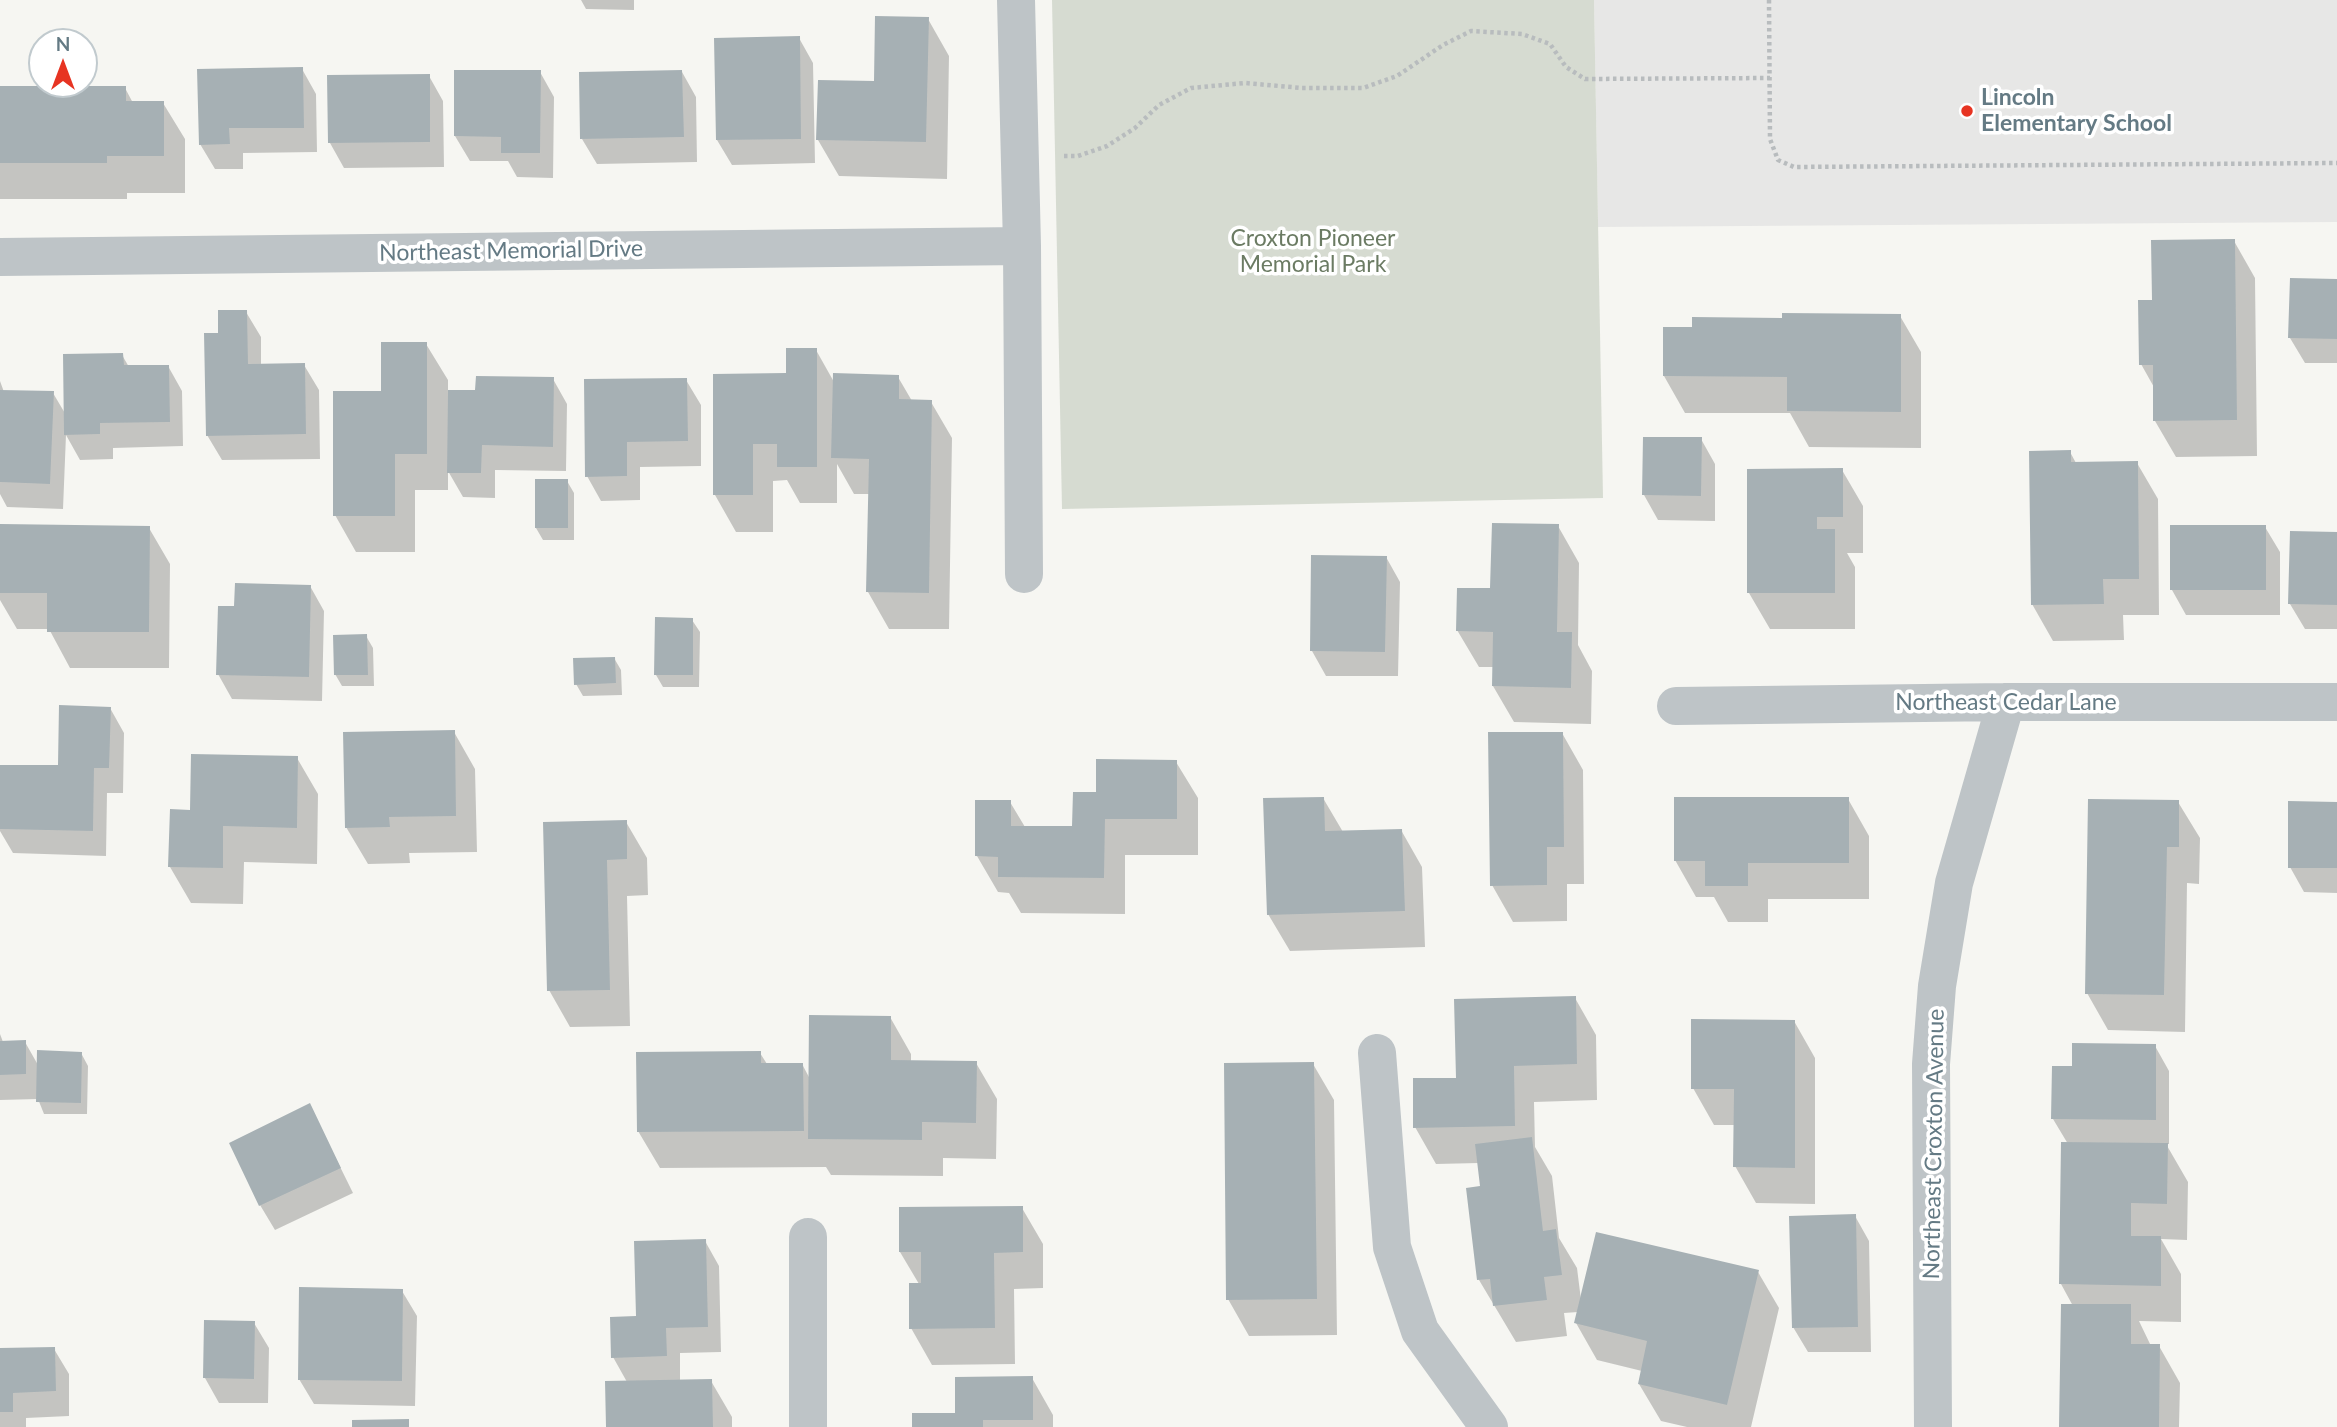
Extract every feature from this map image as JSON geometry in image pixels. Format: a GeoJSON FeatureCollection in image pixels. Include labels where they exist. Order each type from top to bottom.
{"type":"FeatureCollection","features":[{"type":"Feature","properties":{"kind":"street"},"geometry":{"type":"LineString","coordinates":[[1016,0],[1024,574]]}},
{"type":"Feature","properties":{"kind":"street","name":"Northeast Memorial Drive"},"geometry":{"type":"LineString","coordinates":[[0,257],[1021,246]]}},
{"type":"Feature","properties":{"kind":"street","name":"Northeast Croxton Avenue"},"geometry":{"type":"LineString","coordinates":[[1933,1427],[1931,1064],[1937,986],[1954,883],[2006,702]]}},
{"type":"Feature","properties":{"kind":"street","name":"Northeast Cedar Lane"},"geometry":{"type":"LineString","coordinates":[[1676,706],[2337,702]]}},
{"type":"Feature","properties":{"kind":"street"},"geometry":{"type":"LineString","coordinates":[[1377,1053],[1392,1247],[1420,1331],[1489,1427]]}},
{"type":"Feature","properties":{"kind":"street"},"geometry":{"type":"LineString","coordinates":[[808,1237],[808,1427]]}},
{"type":"Feature","properties":{"kind":"path"},"geometry":{"type":"LineString","coordinates":[[1769,0],[1770,138],[1778,160],[1794,167],[2337,163]]}},
{"type":"Feature","properties":{"kind":"path"},"geometry":{"type":"LineString","coordinates":[[1055,156],[1078,156],[1107,146],[1135,128],[1159,105],[1191,88],[1245,83],[1302,88],[1363,88],[1397,76],[1443,45],[1471,31],[1522,34],[1549,44],[1566,66],[1585,79],[1770,78]]}},
{"type":"Feature","properties":{"kind":"shaded area","name":"Lincoln Elementary School"},"geometry":{"type":"Polygon","coordinates":[[[1594,0],[2337,0],[2337,222],[1598,227],[1594,0]]]}},
{"type":"Feature","properties":{"kind":"green space","name":"Croxton Pioneer Memorial Park"},"geometry":{"type":"Polygon","coordinates":[[[1052,0],[1594,0],[1603,498],[1062,509],[1052,0]]]}},
{"type":"Feature","properties":{"kind":"building"},"geometry":{"type":"Polygon","coordinates":[[[875,16],[929,17],[926,142],[816,140],[818,80],[874,81],[875,16]]]}},
{"type":"Feature","properties":{"kind":"building"},"geometry":{"type":"Polygon","coordinates":[[[800,36],[801,139],[716,140],[714,38],[800,36]]]}},
{"type":"Feature","properties":{"kind":"building"},"geometry":{"type":"Polygon","coordinates":[[[303,67],[304,128],[229,128],[230,144],[199,145],[197,69],[303,67]]]}},
{"type":"Feature","properties":{"kind":"building"},"geometry":{"type":"Polygon","coordinates":[[[454,70],[541,70],[540,153],[501,153],[501,137],[454,136],[454,70]]]}},
{"type":"Feature","properties":{"kind":"building"},"geometry":{"type":"Polygon","coordinates":[[[682,70],[684,137],[580,139],[579,72],[682,70]]]}},
{"type":"Feature","properties":{"kind":"building"},"geometry":{"type":"Polygon","coordinates":[[[430,74],[430,142],[328,143],[327,75],[430,74]]]}},
{"type":"Feature","properties":{"kind":"building"},"geometry":{"type":"Polygon","coordinates":[[[0,86],[28,86],[28,98],[98,98],[98,86],[126,86],[126,101],[164,101],[164,156],[107,156],[107,163],[0,163],[0,86]]]}},
{"type":"Feature","properties":{"kind":"building"},"geometry":{"type":"Polygon","coordinates":[[[2235,239],[2237,420],[2153,421],[2153,365],[2139,365],[2138,300],[2152,300],[2151,240],[2235,239]]]}},
{"type":"Feature","properties":{"kind":"building"},"geometry":{"type":"Polygon","coordinates":[[[2290,278],[2337,279],[2337,339],[2288,338],[2290,278]]]}},
{"type":"Feature","properties":{"kind":"building"},"geometry":{"type":"Polygon","coordinates":[[[218,310],[247,310],[248,364],[305,363],[306,434],[206,436],[204,333],[218,333],[218,310]]]}},
{"type":"Feature","properties":{"kind":"building"},"geometry":{"type":"Polygon","coordinates":[[[1782,313],[1901,314],[1901,412],[1787,411],[1787,377],[1663,376],[1663,327],[1692,327],[1692,317],[1782,318],[1782,313]]]}},
{"type":"Feature","properties":{"kind":"building"},"geometry":{"type":"Polygon","coordinates":[[[381,342],[427,342],[427,454],[395,454],[395,516],[333,516],[333,391],[381,391],[381,342]]]}},
{"type":"Feature","properties":{"kind":"building"},"geometry":{"type":"Polygon","coordinates":[[[786,348],[817,348],[817,467],[777,467],[777,444],[753,444],[753,495],[713,495],[713,374],[786,373],[786,348]]]}},
{"type":"Feature","properties":{"kind":"building"},"geometry":{"type":"Polygon","coordinates":[[[123,353],[124,365],[169,365],[170,422],[100,423],[100,434],[64,435],[63,354],[123,353]]]}},
{"type":"Feature","properties":{"kind":"building"},"geometry":{"type":"Polygon","coordinates":[[[833,373],[899,375],[899,399],[932,400],[929,593],[866,592],[869,459],[831,458],[833,373]]]}},
{"type":"Feature","properties":{"kind":"building"},"geometry":{"type":"Polygon","coordinates":[[[476,376],[554,377],[553,447],[482,445],[481,473],[447,473],[448,390],[475,390],[476,376]]]}},
{"type":"Feature","properties":{"kind":"building"},"geometry":{"type":"Polygon","coordinates":[[[687,378],[688,441],[627,442],[627,476],[585,477],[584,379],[687,378]]]}},
{"type":"Feature","properties":{"kind":"building"},"geometry":{"type":"Polygon","coordinates":[[[0,390],[54,391],[50,484],[0,482],[0,390]]]}},
{"type":"Feature","properties":{"kind":"building"},"geometry":{"type":"Polygon","coordinates":[[[1643,437],[1702,437],[1701,496],[1642,495],[1643,437]]]}},
{"type":"Feature","properties":{"kind":"building"},"geometry":{"type":"Polygon","coordinates":[[[2071,450],[2071,462],[2138,461],[2139,579],[2103,579],[2104,604],[2031,605],[2029,451],[2071,450]]]}},
{"type":"Feature","properties":{"kind":"building"},"geometry":{"type":"Polygon","coordinates":[[[1843,468],[1843,517],[1817,517],[1817,529],[1835,529],[1835,593],[1747,593],[1747,469],[1843,468]]]}},
{"type":"Feature","properties":{"kind":"building"},"geometry":{"type":"Polygon","coordinates":[[[535,479],[568,479],[568,528],[535,528],[535,479]]]}},
{"type":"Feature","properties":{"kind":"building"},"geometry":{"type":"Polygon","coordinates":[[[1492,523],[1559,524],[1557,632],[1572,632],[1571,688],[1492,686],[1493,632],[1456,631],[1457,588],[1490,588],[1492,523]]]}},
{"type":"Feature","properties":{"kind":"building"},"geometry":{"type":"Polygon","coordinates":[[[0,524],[150,526],[149,632],[47,632],[47,593],[0,593],[0,524]]]}},
{"type":"Feature","properties":{"kind":"building"},"geometry":{"type":"Polygon","coordinates":[[[2170,525],[2266,525],[2266,590],[2170,590],[2170,525]]]}},
{"type":"Feature","properties":{"kind":"building"},"geometry":{"type":"Polygon","coordinates":[[[2290,531],[2337,532],[2337,605],[2288,604],[2290,531]]]}},
{"type":"Feature","properties":{"kind":"building"},"geometry":{"type":"Polygon","coordinates":[[[1311,555],[1387,556],[1385,652],[1310,651],[1311,555]]]}},
{"type":"Feature","properties":{"kind":"building"},"geometry":{"type":"Polygon","coordinates":[[[235,583],[311,585],[309,677],[216,675],[218,606],[234,606],[235,583]]]}},
{"type":"Feature","properties":{"kind":"building"},"geometry":{"type":"Polygon","coordinates":[[[655,617],[693,618],[693,675],[654,675],[655,617]]]}},
{"type":"Feature","properties":{"kind":"building"},"geometry":{"type":"Polygon","coordinates":[[[367,634],[368,675],[334,675],[333,635],[367,634]]]}},
{"type":"Feature","properties":{"kind":"building"},"geometry":{"type":"Polygon","coordinates":[[[615,657],[616,683],[574,685],[573,658],[615,657]]]}},
{"type":"Feature","properties":{"kind":"building"},"geometry":{"type":"Polygon","coordinates":[[[59,705],[111,707],[109,768],[94,768],[93,831],[0,829],[0,765],[58,765],[59,705]]]}},
{"type":"Feature","properties":{"kind":"building"},"geometry":{"type":"Polygon","coordinates":[[[455,730],[456,816],[389,817],[390,827],[345,828],[343,732],[455,730]]]}},
{"type":"Feature","properties":{"kind":"building"},"geometry":{"type":"Polygon","coordinates":[[[1488,732],[1563,732],[1564,847],[1547,847],[1547,885],[1490,886],[1488,732]]]}},
{"type":"Feature","properties":{"kind":"building"},"geometry":{"type":"Polygon","coordinates":[[[191,754],[298,756],[297,828],[223,826],[223,868],[168,867],[170,809],[190,810],[191,754]]]}},
{"type":"Feature","properties":{"kind":"building"},"geometry":{"type":"Polygon","coordinates":[[[1096,759],[1177,760],[1177,819],[1105,819],[1104,878],[998,877],[998,857],[975,856],[975,800],[1011,800],[1011,826],[1072,826],[1073,792],[1096,792],[1096,759]]]}},
{"type":"Feature","properties":{"kind":"building"},"geometry":{"type":"Polygon","coordinates":[[[1324,797],[1325,831],[1402,829],[1405,911],[1267,915],[1263,798],[1324,797]]]}},
{"type":"Feature","properties":{"kind":"building"},"geometry":{"type":"Polygon","coordinates":[[[1674,797],[1849,797],[1849,863],[1748,863],[1748,886],[1705,886],[1705,861],[1674,861],[1674,797]]]}},
{"type":"Feature","properties":{"kind":"building"},"geometry":{"type":"Polygon","coordinates":[[[2088,799],[2179,800],[2179,847],[2167,847],[2164,995],[2085,994],[2088,799]]]}},
{"type":"Feature","properties":{"kind":"building"},"geometry":{"type":"Polygon","coordinates":[[[2288,801],[2337,802],[2337,868],[2288,868],[2288,801]]]}},
{"type":"Feature","properties":{"kind":"building"},"geometry":{"type":"Polygon","coordinates":[[[627,820],[627,859],[607,860],[610,990],[547,991],[543,822],[627,820]]]}},
{"type":"Feature","properties":{"kind":"building"},"geometry":{"type":"Polygon","coordinates":[[[1576,996],[1577,1064],[1514,1066],[1515,1126],[1413,1128],[1413,1078],[1456,1078],[1454,999],[1576,996]]]}},
{"type":"Feature","properties":{"kind":"building"},"geometry":{"type":"Polygon","coordinates":[[[809,1015],[891,1016],[891,1060],[977,1061],[976,1123],[922,1122],[922,1140],[808,1139],[809,1015]]]}},
{"type":"Feature","properties":{"kind":"building"},"geometry":{"type":"Polygon","coordinates":[[[1691,1019],[1795,1020],[1795,1168],[1733,1167],[1734,1089],[1691,1089],[1691,1019]]]}},
{"type":"Feature","properties":{"kind":"building"},"geometry":{"type":"Polygon","coordinates":[[[26,1040],[26,1074],[0,1075],[0,1041],[26,1040]]]}},
{"type":"Feature","properties":{"kind":"building"},"geometry":{"type":"Polygon","coordinates":[[[2072,1043],[2156,1044],[2156,1120],[2051,1119],[2052,1066],[2072,1066],[2072,1043]]]}},
{"type":"Feature","properties":{"kind":"building"},"geometry":{"type":"Polygon","coordinates":[[[37,1050],[82,1052],[81,1103],[36,1102],[37,1050]]]}},
{"type":"Feature","properties":{"kind":"building"},"geometry":{"type":"Polygon","coordinates":[[[761,1051],[761,1063],[803,1063],[804,1131],[637,1132],[636,1052],[761,1051]]]}},
{"type":"Feature","properties":{"kind":"building"},"geometry":{"type":"Polygon","coordinates":[[[1314,1062],[1317,1299],[1226,1300],[1224,1063],[1314,1062]]]}},
{"type":"Feature","properties":{"kind":"building"},"geometry":{"type":"Polygon","coordinates":[[[310,1103],[341,1168],[259,1206],[229,1143],[310,1103]]]}},
{"type":"Feature","properties":{"kind":"building"},"geometry":{"type":"Polygon","coordinates":[[[1532,1137],[1543,1231],[1556,1229],[1562,1275],[1544,1277],[1547,1300],[1493,1306],[1490,1279],[1477,1280],[1466,1188],[1480,1186],[1475,1144],[1532,1137]]]}},
{"type":"Feature","properties":{"kind":"building"},"geometry":{"type":"Polygon","coordinates":[[[2061,1142],[2168,1143],[2167,1204],[2131,1203],[2131,1236],[2161,1236],[2161,1286],[2059,1284],[2061,1142]]]}},
{"type":"Feature","properties":{"kind":"building"},"geometry":{"type":"Polygon","coordinates":[[[1023,1206],[1023,1252],[994,1253],[995,1328],[909,1329],[909,1283],[921,1283],[921,1252],[899,1252],[899,1207],[1023,1206]]]}},
{"type":"Feature","properties":{"kind":"building"},"geometry":{"type":"Polygon","coordinates":[[[1856,1214],[1858,1327],[1792,1328],[1789,1216],[1856,1214]]]}},
{"type":"Feature","properties":{"kind":"building"},"geometry":{"type":"Polygon","coordinates":[[[1596,1232],[1759,1270],[1727,1405],[1638,1384],[1647,1341],[1574,1323],[1596,1232]]]}},
{"type":"Feature","properties":{"kind":"building"},"geometry":{"type":"Polygon","coordinates":[[[706,1239],[708,1327],[666,1328],[667,1356],[611,1358],[610,1317],[636,1316],[634,1241],[706,1239]]]}},
{"type":"Feature","properties":{"kind":"building"},"geometry":{"type":"Polygon","coordinates":[[[299,1287],[403,1289],[402,1381],[298,1380],[299,1287]]]}},
{"type":"Feature","properties":{"kind":"building"},"geometry":{"type":"Polygon","coordinates":[[[2061,1304],[2131,1304],[2131,1344],[2160,1344],[2159,1427],[2059,1427],[2061,1304]]]}},
{"type":"Feature","properties":{"kind":"building"},"geometry":{"type":"Polygon","coordinates":[[[204,1320],[255,1321],[254,1379],[203,1378],[204,1320]]]}},
{"type":"Feature","properties":{"kind":"building"},"geometry":{"type":"Polygon","coordinates":[[[55,1347],[56,1391],[13,1393],[13,1412],[0,1412],[0,1348],[55,1347]]]}},
{"type":"Feature","properties":{"kind":"building"},"geometry":{"type":"Polygon","coordinates":[[[1033,1376],[1033,1420],[983,1420],[983,1427],[912,1427],[912,1413],[955,1413],[955,1377],[1033,1376]]]}},
{"type":"Feature","properties":{"kind":"building"},"geometry":{"type":"Polygon","coordinates":[[[712,1379],[713,1427],[606,1427],[605,1381],[712,1379]]]}},
{"type":"Feature","properties":{"kind":"building"},"geometry":{"type":"Polygon","coordinates":[[[409,1419],[409,1427],[352,1427],[352,1420],[409,1419]]]}},
{"type":"Feature","properties":{"kind":"place","name":"Lincoln Elementary School"},"geometry":{"type":"Point","coordinates":[1967,111]}}]}
